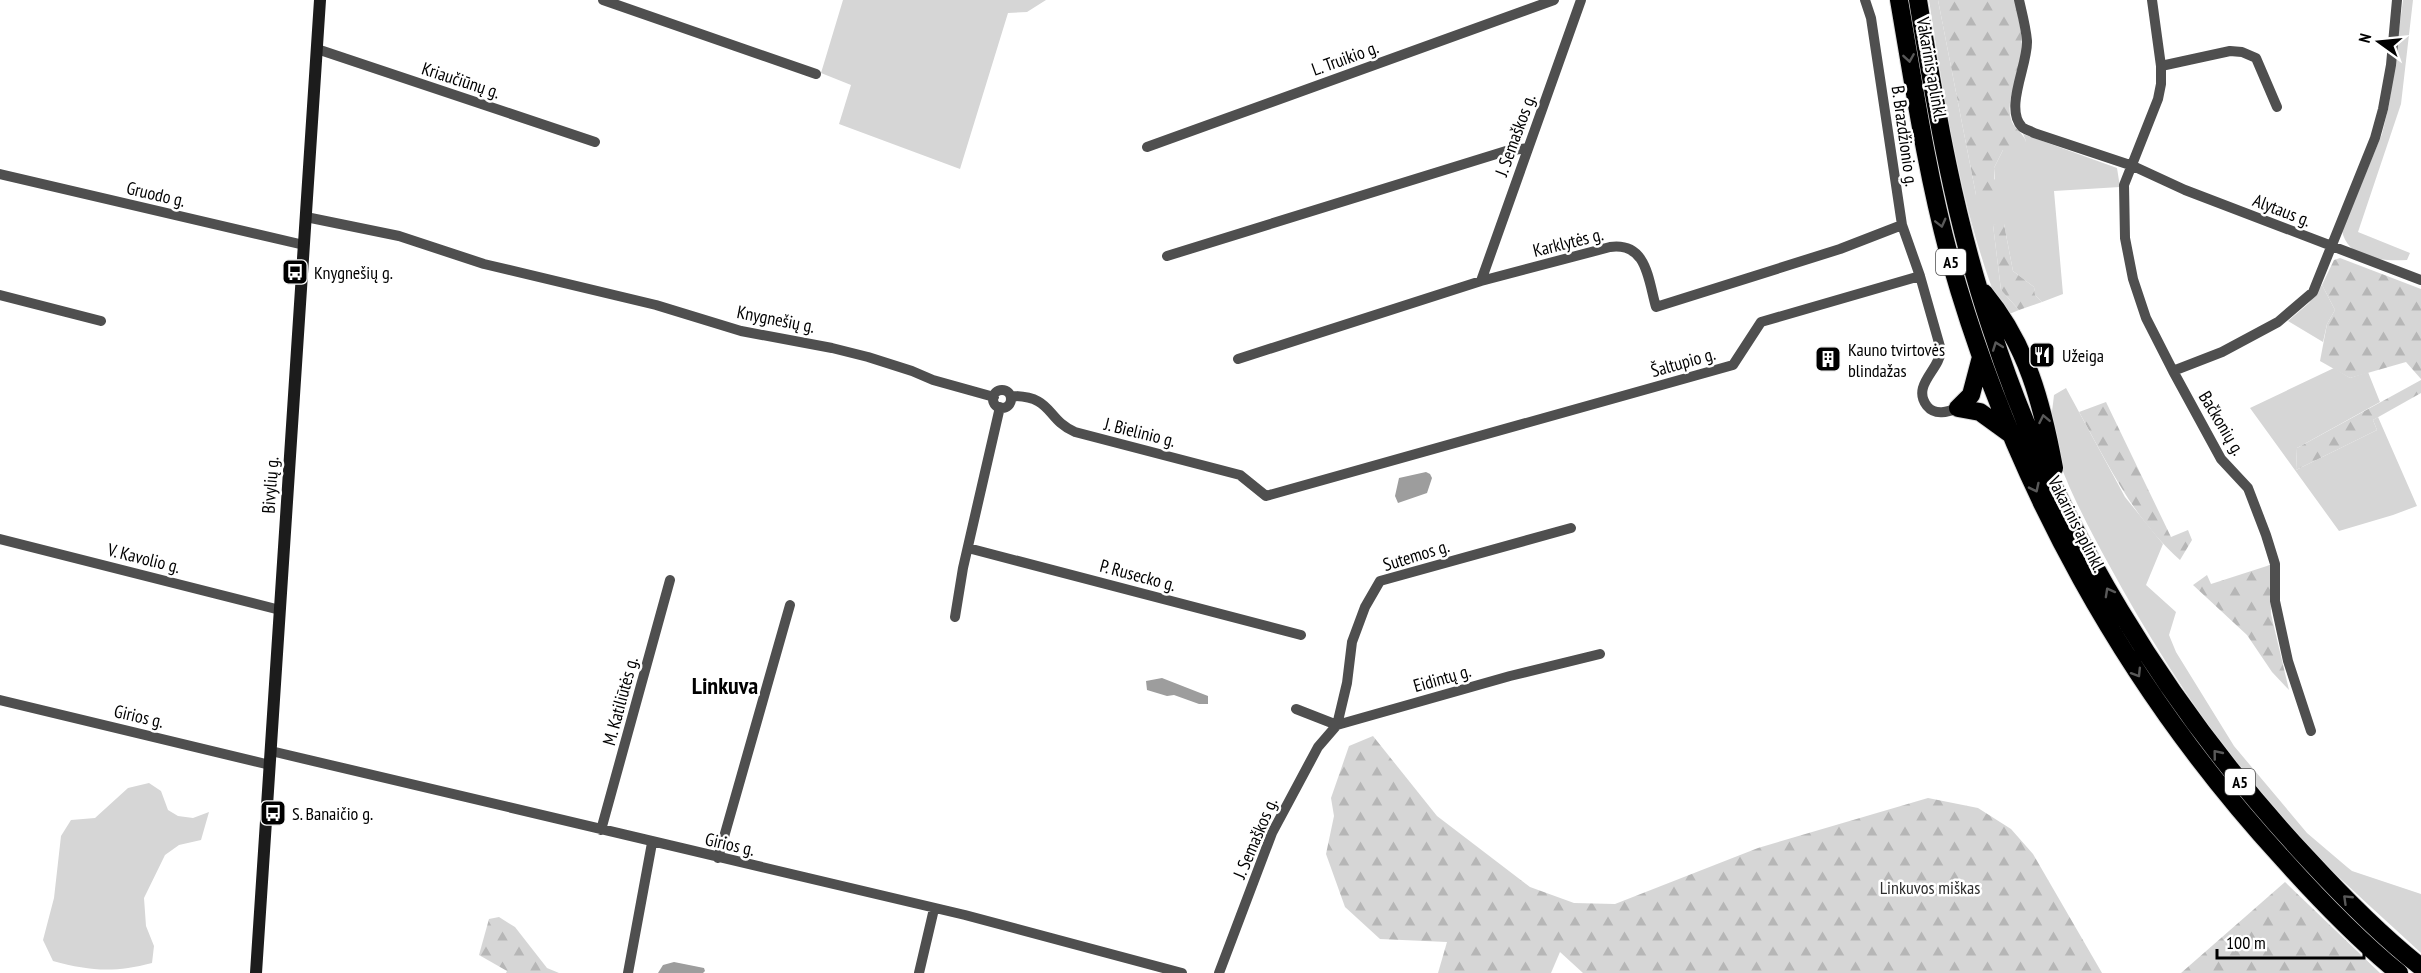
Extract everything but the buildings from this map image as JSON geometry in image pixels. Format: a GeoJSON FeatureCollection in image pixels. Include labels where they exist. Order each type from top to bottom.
{"type":"FeatureCollection","features":[{"type":"Feature","properties":{"kind":"highway","name":"Vakarinis aplinkl."},"geometry":{"type":"LineString","coordinates":[[1899,0],[1916,102],[1938,211],[1965,309],[2011,434],[2056,530],[2100,613],[2145,685],[2193,754],[2253,826],[2318,897],[2399,973]]}},
{"type":"Feature","properties":{"kind":"highway","name":"Vakarinis aplinkl."},"geometry":{"type":"LineString","coordinates":[[1918,0],[1947,165],[1977,284],[2012,331],[2041,404],[2059,497],[2115,602],[2210,745],[2267,815],[2332,884],[2401,951],[2421,967]]}},
{"type":"Feature","properties":{"kind":"highway"},"geometry":{"type":"LineString","coordinates":[[1958,408],[1971,394],[1981,357]]}},
{"type":"Feature","properties":{"kind":"highway"},"geometry":{"type":"LineString","coordinates":[[1958,408],[1980,412],[2011,434]]}},
{"type":"Feature","properties":{"kind":"street","name":"Bivylių g."},"geometry":{"type":"LineString","coordinates":[[256,973],[320,0]]}},
{"type":"Feature","properties":{"kind":"street"},"geometry":{"type":"LineString","coordinates":[[603,0],[816,74]]}},
{"type":"Feature","properties":{"kind":"street","name":"L. Truikio g."},"geometry":{"type":"LineString","coordinates":[[1147,147],[1554,0]]}},
{"type":"Feature","properties":{"kind":"street","name":"J. Semaškos g."},"geometry":{"type":"LineString","coordinates":[[1481,281],[1581,0]]}},
{"type":"Feature","properties":{"kind":"street","name":"B. Brazdžionio g."},"geometry":{"type":"LineString","coordinates":[[1865,0],[1871,18],[1902,225],[1920,276]]}},
{"type":"Feature","properties":{"kind":"street","name":"Alytaus g."},"geometry":{"type":"LineString","coordinates":[[2019,0],[2027,41],[2026,60],[2014,111],[2022,126],[2034,133],[2133,166],[2185,190],[2421,280]]}},
{"type":"Feature","properties":{"kind":"street","name":"Bačkonių g."},"geometry":{"type":"LineString","coordinates":[[2152,0],[2161,66],[2158,99],[2124,185],[2125,238],[2133,279],[2146,318],[2173,371],[2222,459],[2248,488],[2275,564],[2275,601],[2286,650],[2311,731]]}},
{"type":"Feature","properties":{"kind":"street"},"geometry":{"type":"LineString","coordinates":[[2173,371],[2222,352],[2278,322],[2296,309],[2313,292],[2375,138],[2391,65],[2397,0]]}},
{"type":"Feature","properties":{"kind":"street","name":"Kriaučiūnų g."},"geometry":{"type":"LineString","coordinates":[[317,49],[595,142]]}},
{"type":"Feature","properties":{"kind":"street"},"geometry":{"type":"LineString","coordinates":[[2161,66],[2230,51],[2242,52],[2256,58],[2277,107]]}},
{"type":"Feature","properties":{"kind":"street"},"geometry":{"type":"LineString","coordinates":[[1167,256],[1506,151],[1528,148]]}},
{"type":"Feature","properties":{"kind":"street","name":"Gruodo g."},"geometry":{"type":"LineString","coordinates":[[0,174],[304,245]]}},
{"type":"Feature","properties":{"kind":"street","name":"Knygnešių g."},"geometry":{"type":"LineString","coordinates":[[306,217],[399,236],[484,264],[656,305],[741,331],[868,357],[912,370],[933,380],[994,397],[997,392],[1004,390],[1011,396]]}},
{"type":"Feature","properties":{"kind":"street","name":"Karklytės g."},"geometry":{"type":"LineString","coordinates":[[1238,359],[1481,281],[1623,246],[1635,252],[1643,262],[1656,307],[1840,249],[1902,225]]}},
{"type":"Feature","properties":{"kind":"street"},"geometry":{"type":"LineString","coordinates":[[1920,276],[1941,350],[1941,359],[1926,376],[1923,385],[1925,403],[1930,409],[1939,412],[1958,408]]}},
{"type":"Feature","properties":{"kind":"street","name":"Šaltupio g."},"geometry":{"type":"LineString","coordinates":[[1266,496],[1733,365],[1761,322],[1920,276]]}},
{"type":"Feature","properties":{"kind":"street"},"geometry":{"type":"LineString","coordinates":[[0,295],[100,321]]}},
{"type":"Feature","properties":{"kind":"street"},"geometry":{"type":"LineString","coordinates":[[994,397],[995,403],[1004,407],[1010,403],[1011,396]]}},
{"type":"Feature","properties":{"kind":"street","name":"J. Bielinio g."},"geometry":{"type":"LineString","coordinates":[[1011,396],[1041,401],[1065,428],[1075,432],[1240,475],[1266,496]]}},
{"type":"Feature","properties":{"kind":"street"},"geometry":{"type":"LineString","coordinates":[[955,617],[1000,407]]}},
{"type":"Feature","properties":{"kind":"street","name":"Sutemos g."},"geometry":{"type":"LineString","coordinates":[[1337,725],[1347,683],[1352,642],[1365,607],[1380,581],[1570,528]]}},
{"type":"Feature","properties":{"kind":"street","name":"V. Kavolio g."},"geometry":{"type":"LineString","coordinates":[[0,539],[280,610]]}},
{"type":"Feature","properties":{"kind":"street","name":"P. Rusecko g."},"geometry":{"type":"LineString","coordinates":[[968,548],[1300,635]]}},
{"type":"Feature","properties":{"kind":"street","name":"M. Katiliūtės g."},"geometry":{"type":"LineString","coordinates":[[601,830],[670,580]]}},
{"type":"Feature","properties":{"kind":"street"},"geometry":{"type":"LineString","coordinates":[[718,858],[790,605]]}},
{"type":"Feature","properties":{"kind":"street","name":"Eidintų g."},"geometry":{"type":"LineString","coordinates":[[1337,725],[1499,679],[1600,654]]}},
{"type":"Feature","properties":{"kind":"street","name":"Girios g."},"geometry":{"type":"LineString","coordinates":[[0,700],[270,765]]}},
{"type":"Feature","properties":{"kind":"street"},"geometry":{"type":"LineString","coordinates":[[1296,709],[1337,725]]}},
{"type":"Feature","properties":{"kind":"street","name":"J. Semaškos g."},"geometry":{"type":"LineString","coordinates":[[1219,973],[1272,833],[1318,747],[1337,725]]}},
{"type":"Feature","properties":{"kind":"street","name":"Girios g."},"geometry":{"type":"LineString","coordinates":[[271,751],[652,843],[965,915],[1182,973]]}},
{"type":"Feature","properties":{"kind":"street"},"geometry":{"type":"LineString","coordinates":[[628,973],[652,843]]}},
{"type":"Feature","properties":{"kind":"street"},"geometry":{"type":"LineString","coordinates":[[919,973],[934,909]]}},
{"type":"Feature","properties":{"kind":"green space"},"geometry":{"type":"Polygon","coordinates":[[[843,0],[1046,0],[1027,12],[1008,13],[960,169],[839,124],[851,85],[821,73],[843,0]]]}},
{"type":"Feature","properties":{"kind":"green space"},"geometry":{"type":"Polygon","coordinates":[[[1929,0],[1938,0],[1976,195],[1995,179],[1994,168],[2003,150],[2026,141],[2023,134],[2117,168],[2120,187],[2054,191],[2063,294],[2042,302],[2035,295],[2034,287],[2013,271],[2004,224],[1993,225],[2001,290],[2019,310],[2007,315],[2000,309],[1986,272],[1965,196],[1948,118],[1929,0]]]}},
{"type":"Feature","properties":{"kind":"green space"},"geometry":{"type":"Polygon","coordinates":[[[1938,0],[2015,0],[2021,31],[2022,54],[2011,99],[2010,114],[2013,124],[2026,141],[2017,150],[2003,150],[1994,168],[1995,191],[1991,195],[1976,195],[1938,0]]]}},
{"type":"Feature","properties":{"kind":"green space"},"geometry":{"type":"Polygon","coordinates":[[[2403,0],[2413,0],[2401,104],[2358,232],[2410,253],[2407,260],[2388,260],[2368,257],[2351,248],[2342,231],[2382,134],[2389,105],[2403,0]]]}},
{"type":"Feature","properties":{"kind":"green space"},"geometry":{"type":"Polygon","coordinates":[[[2001,222],[2004,224],[2013,271],[2034,287],[2035,295],[2042,302],[2019,310],[2001,290],[1993,225],[2001,222]]]}},
{"type":"Feature","properties":{"kind":"green space"},"geometry":{"type":"Polygon","coordinates":[[[2340,258],[2421,289],[2421,379],[2406,362],[2350,378],[2320,361],[2327,324],[2335,310],[2322,285],[2334,260],[2340,258]]]}},
{"type":"Feature","properties":{"kind":"green space"},"geometry":{"type":"Polygon","coordinates":[[[2322,285],[2335,310],[2327,324],[2323,342],[2288,321],[2309,303],[2322,285]]]}},
{"type":"Feature","properties":{"kind":"green space"},"geometry":{"type":"Polygon","coordinates":[[[2334,368],[2350,378],[2368,372],[2380,402],[2297,448],[2296,470],[2377,430],[2373,420],[2378,417],[2417,506],[2339,531],[2250,408],[2334,368]]]}},
{"type":"Feature","properties":{"kind":"green space"},"geometry":{"type":"Polygon","coordinates":[[[2421,380],[2421,393],[2373,420],[2377,430],[2296,470],[2297,448],[2421,380]]]}},
{"type":"Feature","properties":{"kind":"green space"},"geometry":{"type":"Polygon","coordinates":[[[2066,388],[2125,497],[2163,544],[2146,585],[2176,612],[2169,635],[2176,652],[2234,746],[2307,833],[2352,871],[2421,894],[2421,953],[2328,867],[2285,821],[2228,752],[2153,641],[2092,533],[2058,457],[2051,426],[2052,410],[2054,395],[2066,388]]]}},
{"type":"Feature","properties":{"kind":"green space"},"geometry":{"type":"Polygon","coordinates":[[[2106,402],[2171,537],[2188,530],[2192,540],[2180,560],[2163,544],[2135,509],[2079,412],[2106,402]]]}},
{"type":"Feature","properties":{"kind":"green space"},"geometry":{"type":"Polygon","coordinates":[[[2270,565],[2271,614],[2289,690],[2272,672],[2247,635],[2193,585],[2207,575],[2211,584],[2270,565]]]}},
{"type":"Feature","properties":{"kind":"green space","name":"Linkuvos miškas"},"geometry":{"type":"Polygon","coordinates":[[[1373,736],[1437,816],[1530,887],[1574,903],[1615,904],[1758,848],[1928,798],[1978,808],[2011,829],[2033,854],[2102,973],[1583,973],[1560,952],[1551,973],[1438,973],[1447,942],[1380,939],[1345,907],[1326,854],[1334,816],[1331,798],[1349,746],[1373,736]]]}},
{"type":"Feature","properties":{"kind":"green space"},"geometry":{"type":"Polygon","coordinates":[[[149,783],[161,791],[168,810],[178,816],[193,818],[209,812],[201,840],[179,845],[165,855],[144,898],[146,926],[154,946],[152,963],[102,970],[53,961],[43,940],[54,898],[61,836],[71,820],[95,818],[128,788],[149,783]]]}},
{"type":"Feature","properties":{"kind":"green space"},"geometry":{"type":"Polygon","coordinates":[[[2285,882],[2380,973],[2181,973],[2285,882]]]}},
{"type":"Feature","properties":{"kind":"green space"},"geometry":{"type":"Polygon","coordinates":[[[499,917],[515,927],[547,968],[559,973],[506,973],[507,971],[479,955],[489,919],[499,917]]]}},
{"type":"Feature","properties":{"kind":"shaded area"},"geometry":{"type":"Polygon","coordinates":[[[1426,472],[1432,478],[1427,493],[1398,503],[1395,496],[1399,478],[1426,472]]]}},
{"type":"Feature","properties":{"kind":"shaded area"},"geometry":{"type":"Polygon","coordinates":[[[1162,678],[1208,696],[1208,704],[1199,704],[1174,695],[1167,696],[1147,690],[1146,681],[1162,678]]]}},
{"type":"Feature","properties":{"kind":"shaded area"},"geometry":{"type":"Polygon","coordinates":[[[674,962],[704,968],[705,971],[703,973],[658,973],[663,965],[674,962]]]}},
{"type":"Feature","properties":{"kind":"place","name":"Knygnešių g."},"geometry":{"type":"Point","coordinates":[295,272]}},
{"type":"Feature","properties":{"kind":"place","name":"Užeiga"},"geometry":{"type":"Point","coordinates":[2042,355]}},
{"type":"Feature","properties":{"kind":"place","name":"Kauno tvirtovės blindažas"},"geometry":{"type":"Point","coordinates":[1828,359]}},
{"type":"Feature","properties":{"kind":"place","name":"S. Banaičio g."},"geometry":{"type":"Point","coordinates":[273,813]}},
{"type":"Feature","properties":{"kind":"district","name":"Linkuva"},"geometry":{"type":"Point","coordinates":[725,685]}}]}
